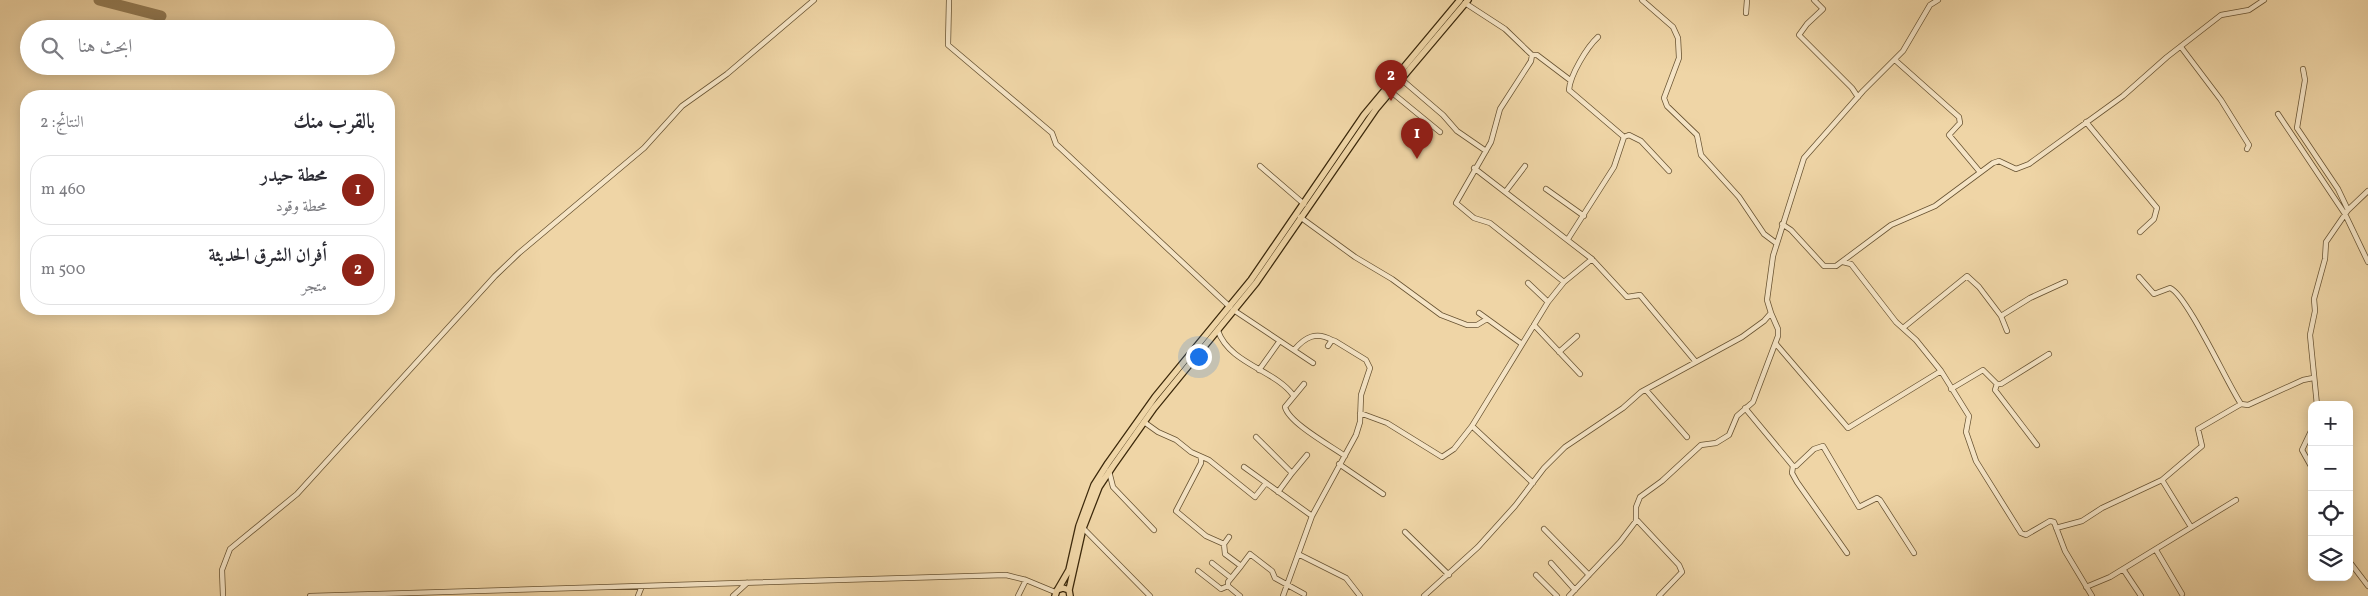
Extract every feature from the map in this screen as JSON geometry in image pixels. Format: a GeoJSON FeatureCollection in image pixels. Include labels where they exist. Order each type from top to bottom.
{"type":"FeatureCollection","features":[{"type":"Feature","properties":{"kind":"main road"},"geometry":{"type":"LineString","coordinates":[[1070,594],[1083,528],[1099,487],[1150,404],[1218,331],[1359,126],[1464,1]]}},
{"type":"Feature","properties":{"kind":"main road"},"geometry":{"type":"LineString","coordinates":[[1373,108],[1401,78],[1438,31]]}},
{"type":"Feature","properties":{"kind":"main road"},"geometry":{"type":"LineString","coordinates":[[1056,592],[1069,570],[1079,526],[1094,485],[1232,309],[1300,217],[1305,205]]}},
{"type":"Feature","properties":{"kind":"main road"},"geometry":{"type":"LineString","coordinates":[[1056,592],[1065,588],[1070,594]]}},
{"type":"Feature","properties":{"kind":"street"},"geometry":{"type":"LineString","coordinates":[[223,596],[222,570],[230,549],[297,494],[496,276],[519,253],[642,149],[682,106],[727,74],[814,0]]}},
{"type":"Feature","properties":{"kind":"street"},"geometry":{"type":"LineString","coordinates":[[949,0],[948,45],[1052,133],[1056,144],[1232,309],[1313,363]]}},
{"type":"Feature","properties":{"kind":"street"},"geometry":{"type":"LineString","coordinates":[[1642,0],[1673,27],[1678,38],[1679,58],[1664,98],[1667,106],[1697,135],[1701,155],[1739,197],[1764,234],[1776,243]]}},
{"type":"Feature","properties":{"kind":"street"},"geometry":{"type":"LineString","coordinates":[[1746,13],[1747,0]]}},
{"type":"Feature","properties":{"kind":"street"},"geometry":{"type":"LineString","coordinates":[[1814,0],[1823,9],[1807,24],[1799,35],[1852,88],[1858,97]]}},
{"type":"Feature","properties":{"kind":"street"},"geometry":{"type":"LineString","coordinates":[[1569,596],[1620,542],[1636,519],[1637,502],[1640,497],[1662,481],[1701,445],[1716,443],[1727,437],[1737,416],[1753,402],[1776,344],[1778,329],[1767,300],[1768,286],[1776,243],[1804,158],[1858,97],[1903,52],[1930,5],[1938,0]]}},
{"type":"Feature","properties":{"kind":"street"},"geometry":{"type":"LineString","coordinates":[[1782,224],[1791,230],[1824,266],[1833,267],[1843,262],[1891,225],[1935,206],[1980,172],[1999,162],[2013,169],[2024,167],[2123,96],[2167,57],[2221,15],[2249,10],[2264,0]]}},
{"type":"Feature","properties":{"kind":"street"},"geometry":{"type":"LineString","coordinates":[[1464,1],[1504,29],[1532,55],[1570,80]]}},
{"type":"Feature","properties":{"kind":"street"},"geometry":{"type":"LineString","coordinates":[[1598,37],[1586,49],[1570,80],[1570,92],[1624,137],[1629,136],[1641,141],[1669,171]]}},
{"type":"Feature","properties":{"kind":"street"},"geometry":{"type":"LineString","coordinates":[[2181,48],[2221,100],[2249,145],[2247,149]]}},
{"type":"Feature","properties":{"kind":"street"},"geometry":{"type":"LineString","coordinates":[[1532,55],[1531,61],[1500,109],[1495,133],[1486,151],[1474,168],[1456,201],[1457,206],[1474,218],[1490,223],[1564,282]]}},
{"type":"Feature","properties":{"kind":"street"},"geometry":{"type":"LineString","coordinates":[[1895,60],[1959,117],[1960,123],[1949,135],[1980,172]]}},
{"type":"Feature","properties":{"kind":"street"},"geometry":{"type":"LineString","coordinates":[[2303,69],[2305,80],[2297,128],[2338,189],[2368,262]]}},
{"type":"Feature","properties":{"kind":"street"},"geometry":{"type":"LineString","coordinates":[[1401,78],[1457,130],[1486,151]]}},
{"type":"Feature","properties":{"kind":"street"},"geometry":{"type":"LineString","coordinates":[[1390,91],[1440,132]]}},
{"type":"Feature","properties":{"kind":"street"},"geometry":{"type":"LineString","coordinates":[[2278,114],[2347,212]]}},
{"type":"Feature","properties":{"kind":"street"},"geometry":{"type":"LineString","coordinates":[[2086,122],[2157,208],[2156,215],[2140,232]]}},
{"type":"Feature","properties":{"kind":"street"},"geometry":{"type":"LineString","coordinates":[[1568,240],[1614,167],[1624,137]]}},
{"type":"Feature","properties":{"kind":"street"},"geometry":{"type":"LineString","coordinates":[[1260,166],[1305,205]]}},
{"type":"Feature","properties":{"kind":"street"},"geometry":{"type":"LineString","coordinates":[[1506,191],[1525,166]]}},
{"type":"Feature","properties":{"kind":"street"},"geometry":{"type":"LineString","coordinates":[[1474,168],[1592,259],[1627,297],[1640,295],[1696,362]]}},
{"type":"Feature","properties":{"kind":"street"},"geometry":{"type":"LineString","coordinates":[[1546,189],[1584,216]]}},
{"type":"Feature","properties":{"kind":"street"},"geometry":{"type":"LineString","coordinates":[[2316,401],[2310,344],[2315,311],[2314,299],[2325,259],[2326,242],[2347,212],[2368,190]]}},
{"type":"Feature","properties":{"kind":"street"},"geometry":{"type":"LineString","coordinates":[[1300,217],[1355,258],[1392,279],[1441,315],[1467,325],[1477,326],[1487,319]]}},
{"type":"Feature","properties":{"kind":"street"},"geometry":{"type":"LineString","coordinates":[[1360,413],[1387,423],[1442,457],[1454,449],[1472,426],[1548,302],[1564,282],[1592,259]]}},
{"type":"Feature","properties":{"kind":"street"},"geometry":{"type":"LineString","coordinates":[[1843,262],[1850,264],[1941,371],[1969,416],[1966,432],[1977,465],[2021,534],[2026,535],[2050,521],[2054,522],[2065,551],[2092,596]]}},
{"type":"Feature","properties":{"kind":"street"},"geometry":{"type":"LineString","coordinates":[[1903,328],[1967,276],[1979,287],[2001,316],[2007,330]]}},
{"type":"Feature","properties":{"kind":"street"},"geometry":{"type":"LineString","coordinates":[[2140,277],[2154,294],[2170,288],[2176,292],[2192,312],[2197,326],[2241,404]]}},
{"type":"Feature","properties":{"kind":"street"},"geometry":{"type":"LineString","coordinates":[[2001,316],[2030,298],[2065,282]]}},
{"type":"Feature","properties":{"kind":"street"},"geometry":{"type":"LineString","coordinates":[[1528,283],[1548,302]]}},
{"type":"Feature","properties":{"kind":"street"},"geometry":{"type":"LineString","coordinates":[[1478,313],[1522,344]]}},
{"type":"Feature","properties":{"kind":"street"},"geometry":{"type":"LineString","coordinates":[[1424,596],[1449,575],[1516,506],[1544,468],[1565,447],[1646,390],[1754,328],[1771,313]]}},
{"type":"Feature","properties":{"kind":"street"},"geometry":{"type":"LineString","coordinates":[[1534,325],[1580,374]]}},
{"type":"Feature","properties":{"kind":"street"},"geometry":{"type":"LineString","coordinates":[[1218,331],[1236,354],[1293,395]]}},
{"type":"Feature","properties":{"kind":"street"},"geometry":{"type":"LineString","coordinates":[[1283,596],[1312,516],[1356,435],[1361,395],[1370,366],[1366,360],[1319,334],[1301,342],[1294,350]]}},
{"type":"Feature","properties":{"kind":"street"},"geometry":{"type":"LineString","coordinates":[[1559,352],[1577,336]]}},
{"type":"Feature","properties":{"kind":"street"},"geometry":{"type":"LineString","coordinates":[[1328,346],[1332,340]]}},
{"type":"Feature","properties":{"kind":"street"},"geometry":{"type":"LineString","coordinates":[[1259,370],[1279,342]]}},
{"type":"Feature","properties":{"kind":"street"},"geometry":{"type":"LineString","coordinates":[[1776,344],[1848,428],[1941,371]]}},
{"type":"Feature","properties":{"kind":"street"},"geometry":{"type":"LineString","coordinates":[[1997,384],[2001,384],[2050,354]]}},
{"type":"Feature","properties":{"kind":"street"},"geometry":{"type":"LineString","coordinates":[[1951,389],[1983,370],[1997,384]]}},
{"type":"Feature","properties":{"kind":"street"},"geometry":{"type":"LineString","coordinates":[[2056,528],[2082,521],[2102,508],[2162,480],[2202,446],[2198,429],[2241,404],[2248,405],[2303,380],[2313,378]]}},
{"type":"Feature","properties":{"kind":"street"},"geometry":{"type":"LineString","coordinates":[[1304,384],[1293,395],[1286,407],[1286,412],[1305,429],[1345,456]]}},
{"type":"Feature","properties":{"kind":"street"},"geometry":{"type":"LineString","coordinates":[[1997,384],[1995,390],[2037,445]]}},
{"type":"Feature","properties":{"kind":"street"},"geometry":{"type":"LineString","coordinates":[[1646,390],[1687,438]]}},
{"type":"Feature","properties":{"kind":"street"},"geometry":{"type":"LineString","coordinates":[[1746,408],[1793,466]]}},
{"type":"Feature","properties":{"kind":"street"},"geometry":{"type":"LineString","coordinates":[[1144,422],[1215,464],[1255,497],[1266,484]]}},
{"type":"Feature","properties":{"kind":"street"},"geometry":{"type":"LineString","coordinates":[[1472,426],[1533,483]]}},
{"type":"Feature","properties":{"kind":"street"},"geometry":{"type":"LineString","coordinates":[[1256,437],[1292,473]]}},
{"type":"Feature","properties":{"kind":"street"},"geometry":{"type":"LineString","coordinates":[[2308,437],[2302,450],[2308,461]]}},
{"type":"Feature","properties":{"kind":"street"},"geometry":{"type":"LineString","coordinates":[[1847,553],[1792,473],[1793,466],[1818,446],[1823,446],[1859,507],[1877,498],[1880,500],[1914,553]]}},
{"type":"Feature","properties":{"kind":"street"},"geometry":{"type":"LineString","coordinates":[[1278,492],[1307,455]]}},
{"type":"Feature","properties":{"kind":"street"},"geometry":{"type":"LineString","coordinates":[[1201,457],[1201,463],[1176,511],[1206,536],[1224,544]]}},
{"type":"Feature","properties":{"kind":"street"},"geometry":{"type":"LineString","coordinates":[[1339,464],[1383,494]]}},
{"type":"Feature","properties":{"kind":"street"},"geometry":{"type":"LineString","coordinates":[[1244,466],[1312,516]]}},
{"type":"Feature","properties":{"kind":"street"},"geometry":{"type":"LineString","coordinates":[[1110,467],[1113,487],[1154,530]]}},
{"type":"Feature","properties":{"kind":"street"},"geometry":{"type":"LineString","coordinates":[[2162,480],[2191,527]]}},
{"type":"Feature","properties":{"kind":"street"},"geometry":{"type":"LineString","coordinates":[[2086,587],[2156,550],[2236,500]]}},
{"type":"Feature","properties":{"kind":"street"},"geometry":{"type":"LineString","coordinates":[[1636,519],[1679,565],[1682,572],[1658,596]]}},
{"type":"Feature","properties":{"kind":"street"},"geometry":{"type":"LineString","coordinates":[[1083,528],[1150,596]]}},
{"type":"Feature","properties":{"kind":"street"},"geometry":{"type":"LineString","coordinates":[[1544,529],[1589,576]]}},
{"type":"Feature","properties":{"kind":"street"},"geometry":{"type":"LineString","coordinates":[[1404,532],[1449,575]]}},
{"type":"Feature","properties":{"kind":"street"},"geometry":{"type":"LineString","coordinates":[[1229,537],[1224,544],[1225,554],[1240,566]]}},
{"type":"Feature","properties":{"kind":"street"},"geometry":{"type":"LineString","coordinates":[[2156,550],[2182,594]]}},
{"type":"Feature","properties":{"kind":"street"},"geometry":{"type":"LineString","coordinates":[[1198,571],[1221,589],[1228,586],[1231,578],[1250,554],[1272,571],[1275,578],[1304,594]]}},
{"type":"Feature","properties":{"kind":"street"},"geometry":{"type":"LineString","coordinates":[[1298,554],[1346,578],[1360,596]]}},
{"type":"Feature","properties":{"kind":"street"},"geometry":{"type":"LineString","coordinates":[[1212,562],[1231,578]]}},
{"type":"Feature","properties":{"kind":"street"},"geometry":{"type":"LineString","coordinates":[[1551,563],[1578,596]]}},
{"type":"Feature","properties":{"kind":"street"},"geometry":{"type":"LineString","coordinates":[[2353,566],[2368,586]]}},
{"type":"Feature","properties":{"kind":"street"},"geometry":{"type":"LineString","coordinates":[[2123,569],[2141,596]]}},
{"type":"Feature","properties":{"kind":"street"},"geometry":{"type":"LineString","coordinates":[[310,596],[453,594],[642,586],[1006,575],[1026,580],[1056,592]]}},
{"type":"Feature","properties":{"kind":"street"},"geometry":{"type":"LineString","coordinates":[[1536,575],[1557,596]]}},
{"type":"Feature","properties":{"kind":"street"},"geometry":{"type":"LineString","coordinates":[[1018,596],[1026,580]]}},
{"type":"Feature","properties":{"kind":"street"},"geometry":{"type":"LineString","coordinates":[[733,596],[747,583]]}},
{"type":"Feature","properties":{"kind":"street"},"geometry":{"type":"LineString","coordinates":[[638,596],[642,586]]}},
{"type":"Feature","properties":{"kind":"street"},"geometry":{"type":"LineString","coordinates":[[1228,586],[1240,596]]}},
{"type":"Feature","properties":{"kind":"taxiway"},"geometry":{"type":"LineString","coordinates":[[99,0],[161,16]]}},
{"type":"Feature","properties":{"kind":"place","name":"أفران الشرق الحديثة"},"geometry":{"type":"Point","coordinates":[1391,101]}},
{"type":"Feature","properties":{"kind":"place","name":"محطة حيدر"},"geometry":{"type":"Point","coordinates":[1417,159]}}]}
